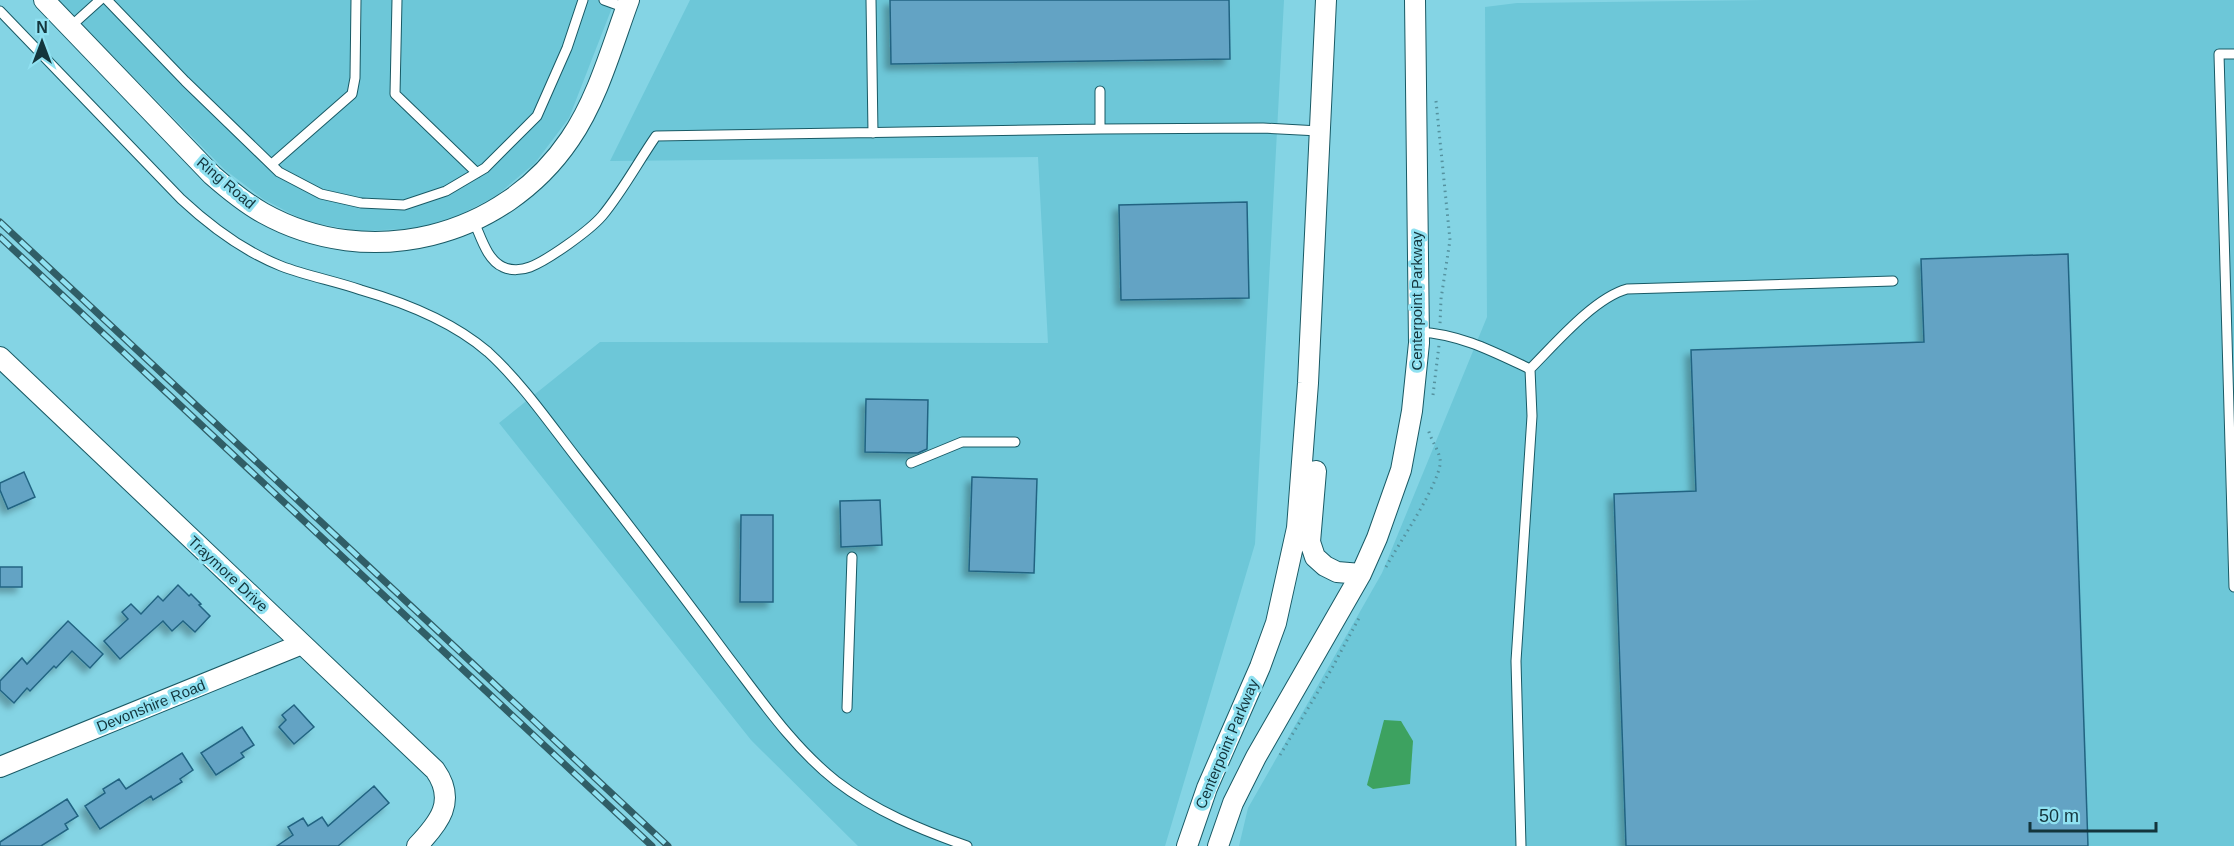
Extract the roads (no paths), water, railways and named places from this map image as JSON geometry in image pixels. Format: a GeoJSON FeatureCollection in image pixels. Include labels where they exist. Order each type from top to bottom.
{"type":"FeatureCollection","features":[{"type":"Feature","properties":{"kind":"street","name":"Ring Road"},"geometry":{"type":"LineString","coordinates":[[44,0],[212,175],[249,205],[276,220],[321,236],[368,242],[399,242],[430,237],[474,222],[528,187],[551,164],[570,139],[594,94],[627,4]]}},
{"type":"Feature","properties":{"kind":"street","name":"Centerpoint Parkway"},"geometry":{"type":"LineString","coordinates":[[1187,846],[1207,788],[1260,668],[1276,623],[1297,528],[1302,473],[1326,0]]}},
{"type":"Feature","properties":{"kind":"street","name":"Centerpoint Parkway"},"geometry":{"type":"LineString","coordinates":[[1218,846],[1233,803],[1256,757],[1361,573],[1377,538],[1401,470],[1412,411],[1419,332],[1415,0]]}},
{"type":"Feature","properties":{"kind":"street"},"geometry":{"type":"LineString","coordinates":[[1311,298],[1321,356],[1310,542],[1315,557],[1325,566],[1337,572],[1361,573]]}},
{"type":"Feature","properties":{"kind":"street","name":"Traymore Drive"},"geometry":{"type":"LineString","coordinates":[[0,357],[435,770],[443,786],[445,798],[443,812],[436,827],[417,846]]}},
{"type":"Feature","properties":{"kind":"street","name":"Devonshire Road"},"geometry":{"type":"LineString","coordinates":[[0,767],[302,644]]}},
{"type":"Feature","properties":{"kind":"lane"},"geometry":{"type":"LineString","coordinates":[[70,27],[100,0]]}},
{"type":"Feature","properties":{"kind":"lane"},"geometry":{"type":"LineString","coordinates":[[107,0],[185,81],[279,172],[321,194],[361,203],[404,205],[446,191],[485,168],[537,116],[567,48],[583,0]]}},
{"type":"Feature","properties":{"kind":"lane"},"geometry":{"type":"LineString","coordinates":[[272,164],[352,94],[356,78],[356,0]]}},
{"type":"Feature","properties":{"kind":"lane"},"geometry":{"type":"LineString","coordinates":[[397,0],[395,94],[477,172]]}},
{"type":"Feature","properties":{"kind":"lane"},"geometry":{"type":"LineString","coordinates":[[604,0],[627,4]]}},
{"type":"Feature","properties":{"kind":"lane"},"geometry":{"type":"LineString","coordinates":[[871,0],[873,133]]}},
{"type":"Feature","properties":{"kind":"lane"},"geometry":{"type":"LineString","coordinates":[[0,11],[202,219],[228,237],[279,265],[395,300],[443,322],[487,352],[528,396],[773,716],[812,760],[837,782],[900,820],[967,846]]}},
{"type":"Feature","properties":{"kind":"lane"},"geometry":{"type":"LineString","coordinates":[[2234,54],[2219,54],[2229,239],[2234,587]]}},
{"type":"Feature","properties":{"kind":"lane"},"geometry":{"type":"LineString","coordinates":[[1100,91],[1100,129]]}},
{"type":"Feature","properties":{"kind":"lane"},"geometry":{"type":"LineString","coordinates":[[474,222],[489,255],[503,267],[520,270],[540,262],[596,222],[608,208],[656,135],[1263,128],[1319,131]]}},
{"type":"Feature","properties":{"kind":"lane"},"geometry":{"type":"LineString","coordinates":[[1521,846],[1516,661],[1532,416],[1530,369],[1600,302],[1627,289],[1893,281]]}},
{"type":"Feature","properties":{"kind":"lane"},"geometry":{"type":"LineString","coordinates":[[1419,332],[1440,333],[1464,339],[1530,369]]}},
{"type":"Feature","properties":{"kind":"lane"},"geometry":{"type":"LineString","coordinates":[[911,463],[963,442],[1014,442]]}},
{"type":"Feature","properties":{"kind":"lane"},"geometry":{"type":"LineString","coordinates":[[847,708],[852,557]]}},
{"type":"Feature","properties":{"kind":"railway"},"geometry":{"type":"LineString","coordinates":[[0,222],[668,846]]}},
{"type":"Feature","properties":{"kind":"railway"},"geometry":{"type":"LineString","coordinates":[[0,237],[652,846]]}}]}
